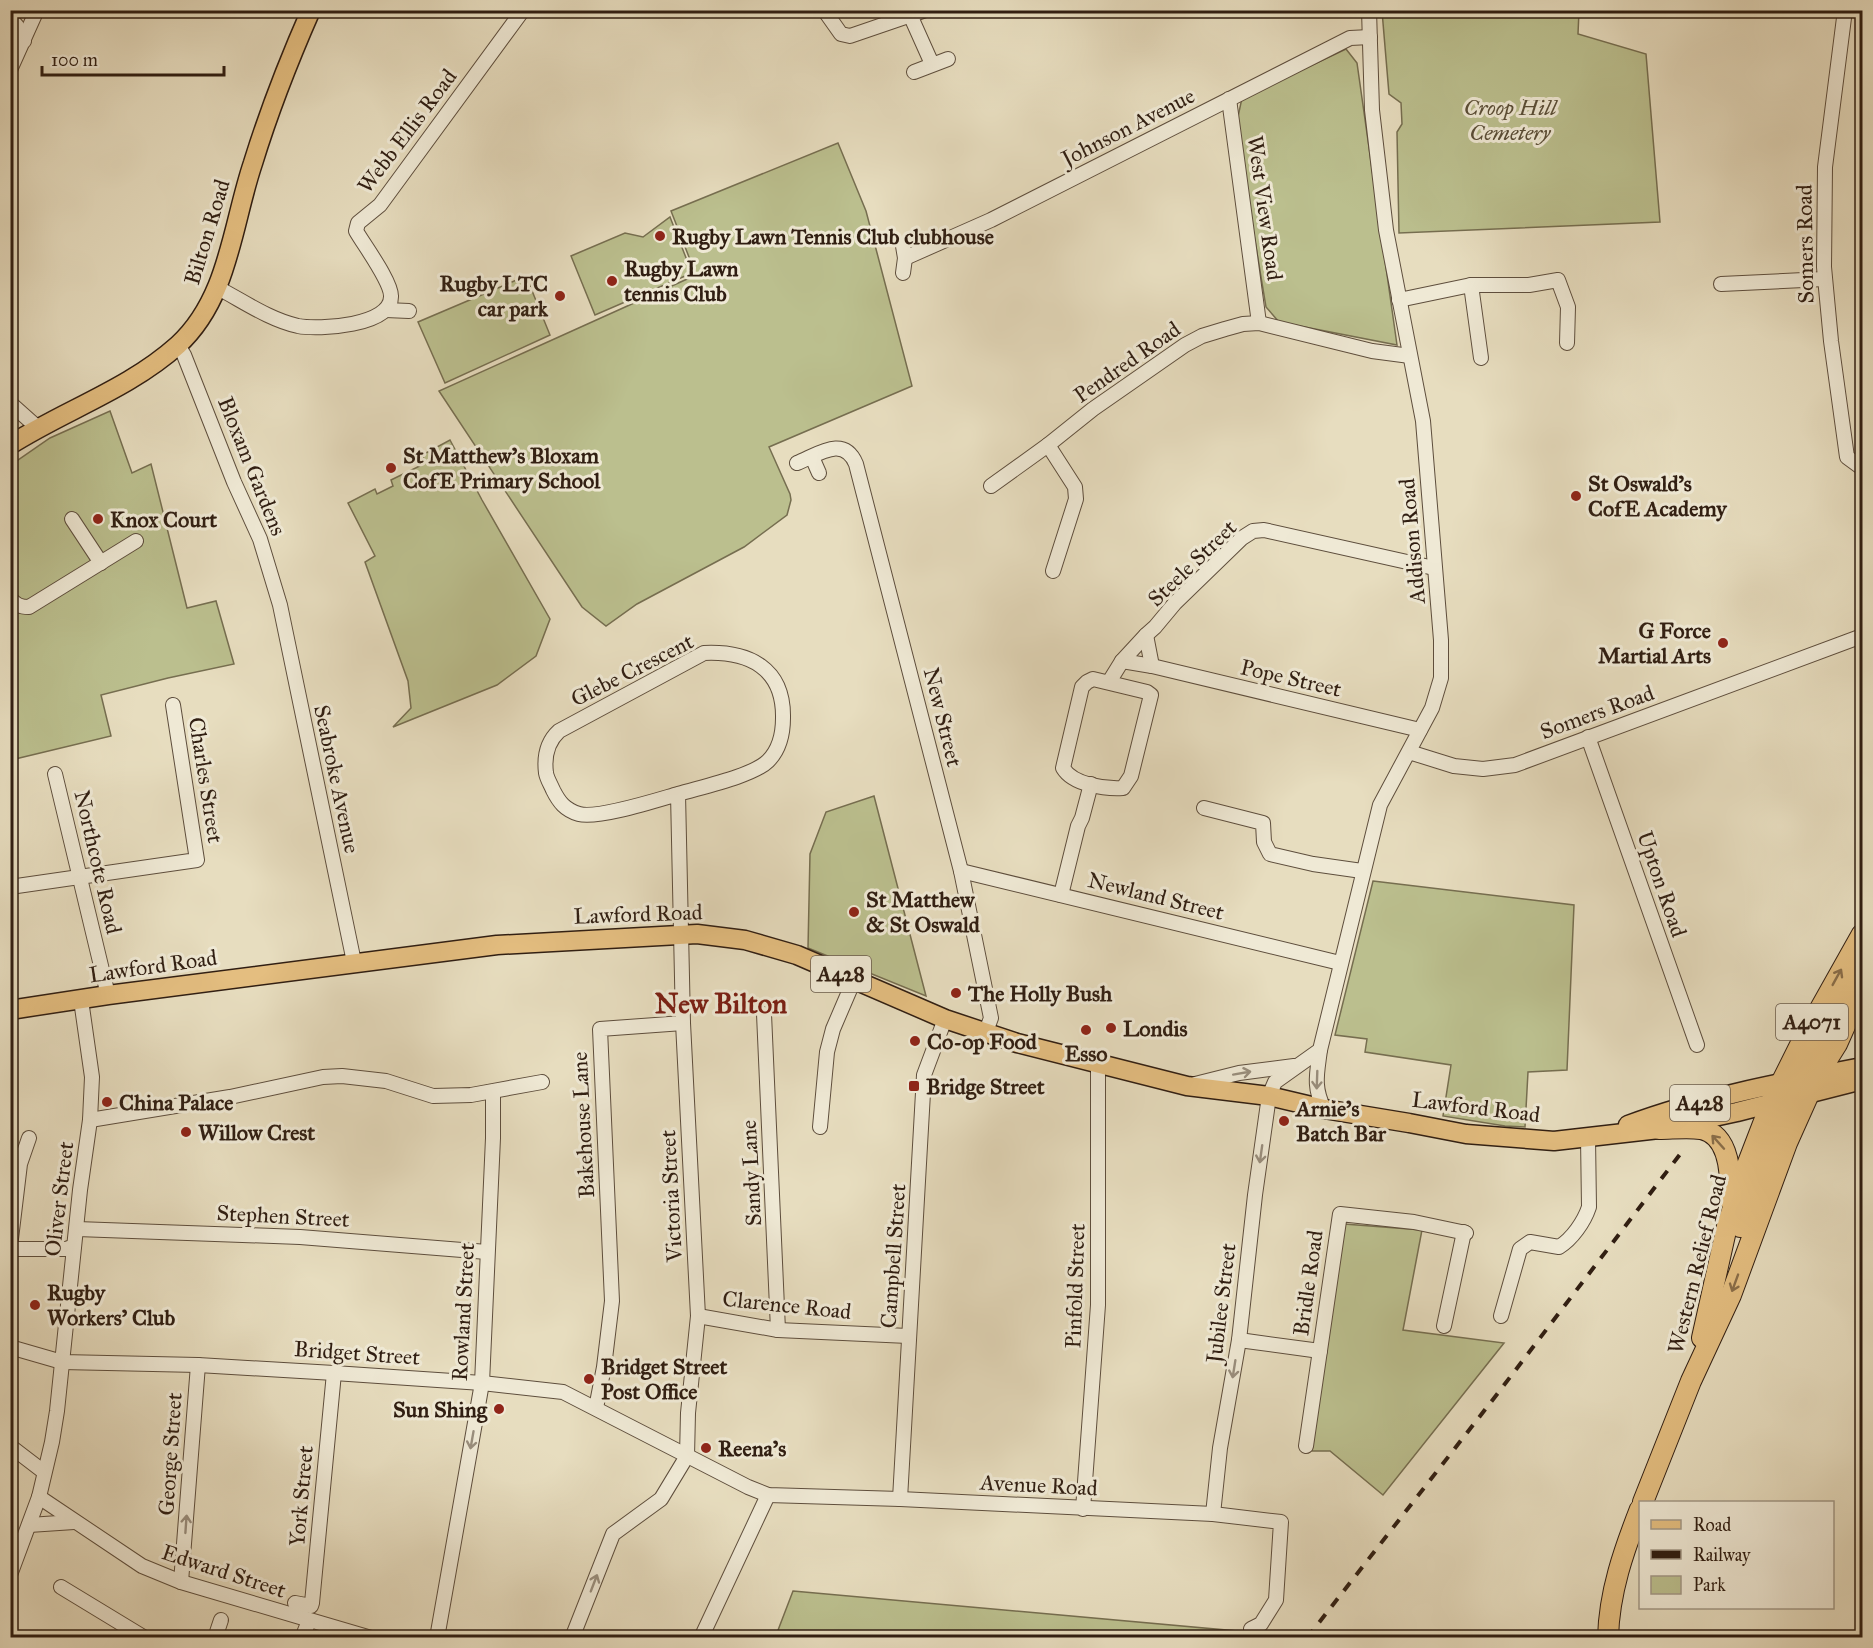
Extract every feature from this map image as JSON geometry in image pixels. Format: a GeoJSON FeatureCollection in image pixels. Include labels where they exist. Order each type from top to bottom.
{"type":"FeatureCollection","features":[{"type":"Feature","properties":{"kind":"highway","name":"Western Relief Road"},"geometry":{"type":"LineString","coordinates":[[1644,1501],[1691,1381],[1731,1295],[1787,1143],[1803,1038],[1863,934]]}},
{"type":"Feature","properties":{"kind":"highway"},"geometry":{"type":"LineString","coordinates":[[1707,1317],[1782,1117],[1828,1025],[1863,963]]}},
{"type":"Feature","properties":{"kind":"highway","name":"Western Relief Road"},"geometry":{"type":"LineString","coordinates":[[1691,1381],[1730,1218],[1744,1173],[1797,1089],[1837,1044],[1863,988]]}},
{"type":"Feature","properties":{"kind":"highway"},"geometry":{"type":"LineString","coordinates":[[1659,1129],[1703,1129],[1720,1143],[1728,1158],[1730,1218]]}},
{"type":"Feature","properties":{"kind":"highway"},"geometry":{"type":"LineString","coordinates":[[1608,1638],[1608,1620],[1617,1574],[1639,1514]]}},
{"type":"Feature","properties":{"kind":"main road","name":"Bilton Road"},"geometry":{"type":"LineString","coordinates":[[10,445],[147,369],[178,345],[205,313],[218,288],[252,165],[286,66],[311,10]]}},
{"type":"Feature","properties":{"kind":"main road","name":"Lawford Road"},"geometry":{"type":"LineString","coordinates":[[10,1010],[354,962],[497,945],[680,933],[745,940],[797,955],[985,1034],[1187,1086],[1269,1096],[1324,1109],[1496,1138],[1554,1141],[1659,1129],[1698,1122],[1863,1067]]}},
{"type":"Feature","properties":{"kind":"main road","name":"Lawford Road"},"geometry":{"type":"LineString","coordinates":[[1594,1137],[1655,1115],[1746,1091],[1797,1089],[1863,1080]]}},
{"type":"Feature","properties":{"kind":"street"},"geometry":{"type":"LineString","coordinates":[[10,70],[37,10]]}},
{"type":"Feature","properties":{"kind":"street","name":"Webb Ellis Road"},"geometry":{"type":"LineString","coordinates":[[386,310],[392,294],[388,282],[356,231],[356,227],[380,205],[393,189],[523,10]]}},
{"type":"Feature","properties":{"kind":"street"},"geometry":{"type":"LineString","coordinates":[[824,10],[841,34],[850,36],[926,10]]}},
{"type":"Feature","properties":{"kind":"street","name":"Addison Road"},"geometry":{"type":"LineString","coordinates":[[1324,1109],[1316,1090],[1316,1074],[1362,871],[1380,805],[1431,708],[1441,678],[1441,640],[1423,421],[1386,230],[1372,111],[1369,10]]}},
{"type":"Feature","properties":{"kind":"street","name":"Somers Road"},"geometry":{"type":"LineString","coordinates":[[1845,10],[1825,167],[1824,279],[1847,457],[1863,468]]}},
{"type":"Feature","properties":{"kind":"street"},"geometry":{"type":"LineString","coordinates":[[911,17],[932,64]]}},
{"type":"Feature","properties":{"kind":"street"},"geometry":{"type":"LineString","coordinates":[[10,18],[17,26],[24,41]]}},
{"type":"Feature","properties":{"kind":"street","name":"Johnson Avenue"},"geometry":{"type":"LineString","coordinates":[[903,273],[904,252],[992,220],[1350,38],[1370,37]]}},
{"type":"Feature","properties":{"kind":"street"},"geometry":{"type":"LineString","coordinates":[[914,72],[948,59]]}},
{"type":"Feature","properties":{"kind":"street","name":"West View Road"},"geometry":{"type":"LineString","coordinates":[[1229,99],[1259,323]]}},
{"type":"Feature","properties":{"kind":"street"},"geometry":{"type":"LineString","coordinates":[[1722,284],[1824,279]]}},
{"type":"Feature","properties":{"kind":"street"},"geometry":{"type":"LineString","coordinates":[[1399,300],[1471,285],[1529,285],[1558,280],[1568,307],[1567,343]]}},
{"type":"Feature","properties":{"kind":"street"},"geometry":{"type":"LineString","coordinates":[[1471,285],[1481,358]]}},
{"type":"Feature","properties":{"kind":"street"},"geometry":{"type":"LineString","coordinates":[[218,288],[281,320],[299,326],[322,327],[369,320],[386,310],[409,311]]}},
{"type":"Feature","properties":{"kind":"street","name":"Pendred Road"},"geometry":{"type":"LineString","coordinates":[[991,486],[1093,409],[1185,345],[1210,334],[1243,324],[1259,323],[1371,351],[1410,356]]}},
{"type":"Feature","properties":{"kind":"street","name":"Bloxam Gardens"},"geometry":{"type":"LineString","coordinates":[[178,345],[260,539],[280,605]]}},
{"type":"Feature","properties":{"kind":"street"},"geometry":{"type":"LineString","coordinates":[[10,403],[38,428]]}},
{"type":"Feature","properties":{"kind":"street"},"geometry":{"type":"LineString","coordinates":[[1048,445],[1075,487],[1076,499],[1053,571]]}},
{"type":"Feature","properties":{"kind":"street","name":"New Street"},"geometry":{"type":"LineString","coordinates":[[797,463],[835,448],[844,449],[853,456],[856,465],[961,871],[991,1018],[985,1034]]}},
{"type":"Feature","properties":{"kind":"street"},"geometry":{"type":"LineString","coordinates":[[812,457],[819,473]]}},
{"type":"Feature","properties":{"kind":"street"},"geometry":{"type":"LineString","coordinates":[[72,519],[101,563]]}},
{"type":"Feature","properties":{"kind":"street","name":"Steele Street"},"geometry":{"type":"LineString","coordinates":[[1109,682],[1122,661],[1146,635],[1242,538],[1253,531],[1264,530],[1434,568]]}},
{"type":"Feature","properties":{"kind":"street"},"geometry":{"type":"LineString","coordinates":[[10,598],[21,607],[29,607],[136,541]]}},
{"type":"Feature","properties":{"kind":"street","name":"Seabroke Avenue"},"geometry":{"type":"LineString","coordinates":[[280,605],[354,962]]}},
{"type":"Feature","properties":{"kind":"street"},"geometry":{"type":"LineString","coordinates":[[1146,635],[1152,666]]}},
{"type":"Feature","properties":{"kind":"street","name":"Somers Road"},"geometry":{"type":"LineString","coordinates":[[1409,752],[1454,766],[1483,769],[1515,765],[1863,636]]}},
{"type":"Feature","properties":{"kind":"street","name":"Glebe Crescent"},"geometry":{"type":"LineString","coordinates":[[723,652],[742,655],[767,671],[777,683],[783,704],[783,734],[769,760],[752,771],[678,794],[596,814],[581,814],[566,808],[559,801],[546,775],[546,754],[550,739],[559,731],[704,653],[723,652]]}},
{"type":"Feature","properties":{"kind":"street","name":"Pope Street"},"geometry":{"type":"LineString","coordinates":[[1122,661],[1152,666],[1420,730]]}},
{"type":"Feature","properties":{"kind":"street"},"geometry":{"type":"LineString","coordinates":[[1093,679],[1109,682],[1147,692],[1152,698],[1128,783],[1123,788],[1114,789],[1067,776],[1063,768],[1082,687],[1093,679]]}},
{"type":"Feature","properties":{"kind":"street","name":"Charles Street"},"geometry":{"type":"LineString","coordinates":[[79,876],[198,860],[173,705]]}},
{"type":"Feature","properties":{"kind":"street","name":"Upton Road"},"geometry":{"type":"LineString","coordinates":[[1588,737],[1697,1045]]}},
{"type":"Feature","properties":{"kind":"street","name":"Northcote Road"},"geometry":{"type":"LineString","coordinates":[[55,774],[108,995]]}},
{"type":"Feature","properties":{"kind":"street"},"geometry":{"type":"LineString","coordinates":[[1061,895],[1077,826],[1082,818],[1091,784]]}},
{"type":"Feature","properties":{"kind":"street"},"geometry":{"type":"LineString","coordinates":[[678,794],[680,933]]}},
{"type":"Feature","properties":{"kind":"street"},"geometry":{"type":"LineString","coordinates":[[1204,808],[1265,816],[1264,842],[1270,855],[1362,871]]}},
{"type":"Feature","properties":{"kind":"street","name":"Newland Street"},"geometry":{"type":"LineString","coordinates":[[961,871],[1340,963]]}},
{"type":"Feature","properties":{"kind":"street"},"geometry":{"type":"LineString","coordinates":[[10,887],[79,876]]}},
{"type":"Feature","properties":{"kind":"street","name":"Victoria Street"},"geometry":{"type":"LineString","coordinates":[[680,933],[682,1023],[698,1316],[688,1413],[687,1456]]}},
{"type":"Feature","properties":{"kind":"street"},"geometry":{"type":"LineString","coordinates":[[820,1127],[827,1052],[833,1029],[854,980]]}},
{"type":"Feature","properties":{"kind":"street","name":"Oliver Street"},"geometry":{"type":"LineString","coordinates":[[10,1575],[39,1497],[56,1421],[90,1120],[92,1077],[81,1000]]}},
{"type":"Feature","properties":{"kind":"street","name":"Sandy Lane"},"geometry":{"type":"LineString","coordinates":[[764,1014],[778,1330]]}},
{"type":"Feature","properties":{"kind":"street","name":"Campbell Street"},"geometry":{"type":"LineString","coordinates":[[900,1499],[924,1075],[945,1019]]}},
{"type":"Feature","properties":{"kind":"street","name":"Bakehouse Lane"},"geometry":{"type":"LineString","coordinates":[[596,1408],[604,1367],[612,1301],[600,1029],[682,1023]]}},
{"type":"Feature","properties":{"kind":"street"},"geometry":{"type":"LineString","coordinates":[[1269,1096],[1275,1082],[1320,1050]]}},
{"type":"Feature","properties":{"kind":"street","name":"Pinfold Street"},"geometry":{"type":"LineString","coordinates":[[1083,1509],[1098,1305],[1098,1063]]}},
{"type":"Feature","properties":{"kind":"street"},"geometry":{"type":"LineString","coordinates":[[1187,1086],[1239,1073],[1297,1065]]}},
{"type":"Feature","properties":{"kind":"street"},"geometry":{"type":"LineString","coordinates":[[90,1120],[230,1096],[322,1077],[342,1076],[386,1081],[433,1096],[471,1095],[542,1082]]}},
{"type":"Feature","properties":{"kind":"street","name":"Rowland Street"},"geometry":{"type":"LineString","coordinates":[[437,1638],[482,1383],[493,1092]]}},
{"type":"Feature","properties":{"kind":"street","name":"Jubilee Street"},"geometry":{"type":"LineString","coordinates":[[1213,1514],[1239,1340],[1255,1195],[1269,1096]]}},
{"type":"Feature","properties":{"kind":"street"},"geometry":{"type":"LineString","coordinates":[[1501,1316],[1520,1249],[1530,1242],[1559,1247],[1569,1240],[1587,1213],[1594,1137]]}},
{"type":"Feature","properties":{"kind":"street"},"geometry":{"type":"LineString","coordinates":[[29,1138],[20,1164],[10,1248],[66,1249],[74,1246]]}},
{"type":"Feature","properties":{"kind":"street","name":"Bridle Road"},"geometry":{"type":"LineString","coordinates":[[1306,1446],[1340,1214],[1414,1222],[1465,1233],[1444,1326]]}},
{"type":"Feature","properties":{"kind":"street","name":"Stephen Street"},"geometry":{"type":"LineString","coordinates":[[77,1229],[300,1237],[487,1252]]}},
{"type":"Feature","properties":{"kind":"street","name":"Clarence Road"},"geometry":{"type":"LineString","coordinates":[[698,1316],[778,1330],[908,1336]]}},
{"type":"Feature","properties":{"kind":"street"},"geometry":{"type":"LineString","coordinates":[[1239,1340],[1320,1351]]}},
{"type":"Feature","properties":{"kind":"street","name":"Bridget Street"},"geometry":{"type":"LineString","coordinates":[[10,1347],[62,1362],[198,1365],[334,1373],[482,1383],[563,1392],[687,1456]]}},
{"type":"Feature","properties":{"kind":"street","name":"George Street"},"geometry":{"type":"LineString","coordinates":[[181,1582],[198,1365]]}},
{"type":"Feature","properties":{"kind":"street","name":"York Street"},"geometry":{"type":"LineString","coordinates":[[296,1602],[311,1606],[312,1603],[334,1373]]}},
{"type":"Feature","properties":{"kind":"street"},"geometry":{"type":"LineString","coordinates":[[10,1446],[44,1472]]}},
{"type":"Feature","properties":{"kind":"street"},"geometry":{"type":"LineString","coordinates":[[572,1638],[613,1534],[661,1499],[687,1456]]}},
{"type":"Feature","properties":{"kind":"street","name":"Avenue Road"},"geometry":{"type":"LineString","coordinates":[[687,1456],[768,1495],[1213,1514],[1281,1522],[1276,1600],[1261,1624],[1251,1629]]}},
{"type":"Feature","properties":{"kind":"street"},"geometry":{"type":"LineString","coordinates":[[702,1638],[768,1495]]}},
{"type":"Feature","properties":{"kind":"street","name":"Edward Street"},"geometry":{"type":"LineString","coordinates":[[39,1497],[142,1566],[181,1582],[371,1638]]}},
{"type":"Feature","properties":{"kind":"street"},"geometry":{"type":"LineString","coordinates":[[29,1525],[74,1522]]}},
{"type":"Feature","properties":{"kind":"street"},"geometry":{"type":"LineString","coordinates":[[61,1587],[145,1638]]}},
{"type":"Feature","properties":{"kind":"street"},"geometry":{"type":"LineString","coordinates":[[215,1638],[221,1620]]}},
{"type":"Feature","properties":{"kind":"street"},"geometry":{"type":"LineString","coordinates":[[302,1638],[309,1621]]}},
{"type":"Feature","properties":{"kind":"green space","name":"Croop Hill Cemetery"},"geometry":{"type":"Polygon","coordinates":[[[1382,11],[1579,11],[1578,34],[1646,54],[1660,222],[1399,233],[1397,132],[1402,124],[1401,103],[1389,94],[1382,11]]]}},
{"type":"Feature","properties":{"kind":"green space"},"geometry":{"type":"Polygon","coordinates":[[[1346,49],[1357,63],[1397,345],[1279,322],[1266,307],[1236,126],[1242,98],[1346,49]]]}},
{"type":"Feature","properties":{"kind":"green space"},"geometry":{"type":"Polygon","coordinates":[[[838,143],[866,211],[912,386],[769,447],[790,494],[791,500],[787,515],[744,547],[637,604],[606,626],[582,607],[439,391],[696,275],[671,211],[838,143]]]}},
{"type":"Feature","properties":{"kind":"green space"},"geometry":{"type":"Polygon","coordinates":[[[670,217],[692,273],[595,315],[571,256],[625,233],[643,237],[670,217]]]}},
{"type":"Feature","properties":{"kind":"green space"},"geometry":{"type":"Polygon","coordinates":[[[526,276],[550,335],[445,383],[418,322],[526,276]]]}},
{"type":"Feature","properties":{"kind":"green space"},"geometry":{"type":"Polygon","coordinates":[[[110,411],[132,473],[151,464],[187,608],[216,601],[234,664],[101,695],[111,736],[11,760],[11,465],[50,438],[110,411]]]}},
{"type":"Feature","properties":{"kind":"green space"},"geometry":{"type":"Polygon","coordinates":[[[450,440],[550,619],[536,656],[497,685],[393,727],[411,708],[408,681],[365,562],[375,556],[348,503],[375,489],[377,494],[393,486],[391,480],[426,463],[422,455],[450,440]]]}},
{"type":"Feature","properties":{"kind":"green space"},"geometry":{"type":"Polygon","coordinates":[[[874,796],[926,996],[808,948],[810,854],[826,812],[874,796]]]}},
{"type":"Feature","properties":{"kind":"green space"},"geometry":{"type":"Polygon","coordinates":[[[1373,881],[1574,905],[1567,1070],[1528,1072],[1525,1127],[1443,1116],[1451,1065],[1365,1052],[1367,1039],[1335,1035],[1373,881]]]}},
{"type":"Feature","properties":{"kind":"green space"},"geometry":{"type":"Polygon","coordinates":[[[1344,1224],[1422,1230],[1403,1330],[1504,1343],[1383,1495],[1330,1451],[1312,1451],[1344,1224]]]}},
{"type":"Feature","properties":{"kind":"green space"},"geometry":{"type":"Polygon","coordinates":[[[793,1591],[1248,1632],[1245,1638],[775,1638],[793,1591]]]}},
{"type":"Feature","properties":{"kind":"railway"},"geometry":{"type":"LineString","coordinates":[[1307,1638],[1681,1153]]}},
{"type":"Feature","properties":{"kind":"place","name":"Rugby Lawn Tennis Club clubhouse"},"geometry":{"type":"Point","coordinates":[660,236]}},
{"type":"Feature","properties":{"kind":"place","name":"Rugby Lawn tennis Club"},"geometry":{"type":"Point","coordinates":[612,281]}},
{"type":"Feature","properties":{"kind":"place","name":"Rugby LTC car park"},"geometry":{"type":"Point","coordinates":[560,296]}},
{"type":"Feature","properties":{"kind":"place","name":"St Matthew's Bloxam CofE Primary School"},"geometry":{"type":"Point","coordinates":[391,468]}},
{"type":"Feature","properties":{"kind":"place","name":"St Oswald's CofE Academy"},"geometry":{"type":"Point","coordinates":[1576,496]}},
{"type":"Feature","properties":{"kind":"place","name":"Knox Court"},"geometry":{"type":"Point","coordinates":[98,519]}},
{"type":"Feature","properties":{"kind":"place","name":"G Force Martial Arts"},"geometry":{"type":"Point","coordinates":[1723,643]}},
{"type":"Feature","properties":{"kind":"place","name":"St Matthew & St Oswald"},"geometry":{"type":"Point","coordinates":[854,912]}},
{"type":"Feature","properties":{"kind":"place","name":"The Holly Bush"},"geometry":{"type":"Point","coordinates":[956,993]}},
{"type":"Feature","properties":{"kind":"place","name":"Londis"},"geometry":{"type":"Point","coordinates":[1111,1028]}},
{"type":"Feature","properties":{"kind":"place","name":"Esso"},"geometry":{"type":"Point","coordinates":[1086,1030]}},
{"type":"Feature","properties":{"kind":"place","name":"Co-op Food"},"geometry":{"type":"Point","coordinates":[915,1041]}},
{"type":"Feature","properties":{"kind":"place","name":"Bridge Street"},"geometry":{"type":"Point","coordinates":[914,1086]}},
{"type":"Feature","properties":{"kind":"place","name":"China Palace"},"geometry":{"type":"Point","coordinates":[107,1102]}},
{"type":"Feature","properties":{"kind":"place","name":"Arnie's Batch Bar"},"geometry":{"type":"Point","coordinates":[1284,1121]}},
{"type":"Feature","properties":{"kind":"place","name":"Willow Crest"},"geometry":{"type":"Point","coordinates":[186,1132]}},
{"type":"Feature","properties":{"kind":"place","name":"Rugby Workers' Club"},"geometry":{"type":"Point","coordinates":[35,1305]}},
{"type":"Feature","properties":{"kind":"place","name":"Bridget Street Post Office"},"geometry":{"type":"Point","coordinates":[589,1379]}},
{"type":"Feature","properties":{"kind":"place","name":"Sun Shing"},"geometry":{"type":"Point","coordinates":[499,1409]}},
{"type":"Feature","properties":{"kind":"place","name":"Reena's"},"geometry":{"type":"Point","coordinates":[706,1448]}},
{"type":"Feature","properties":{"kind":"district","name":"New Bilton"},"geometry":{"type":"Point","coordinates":[721,1003]}}]}
